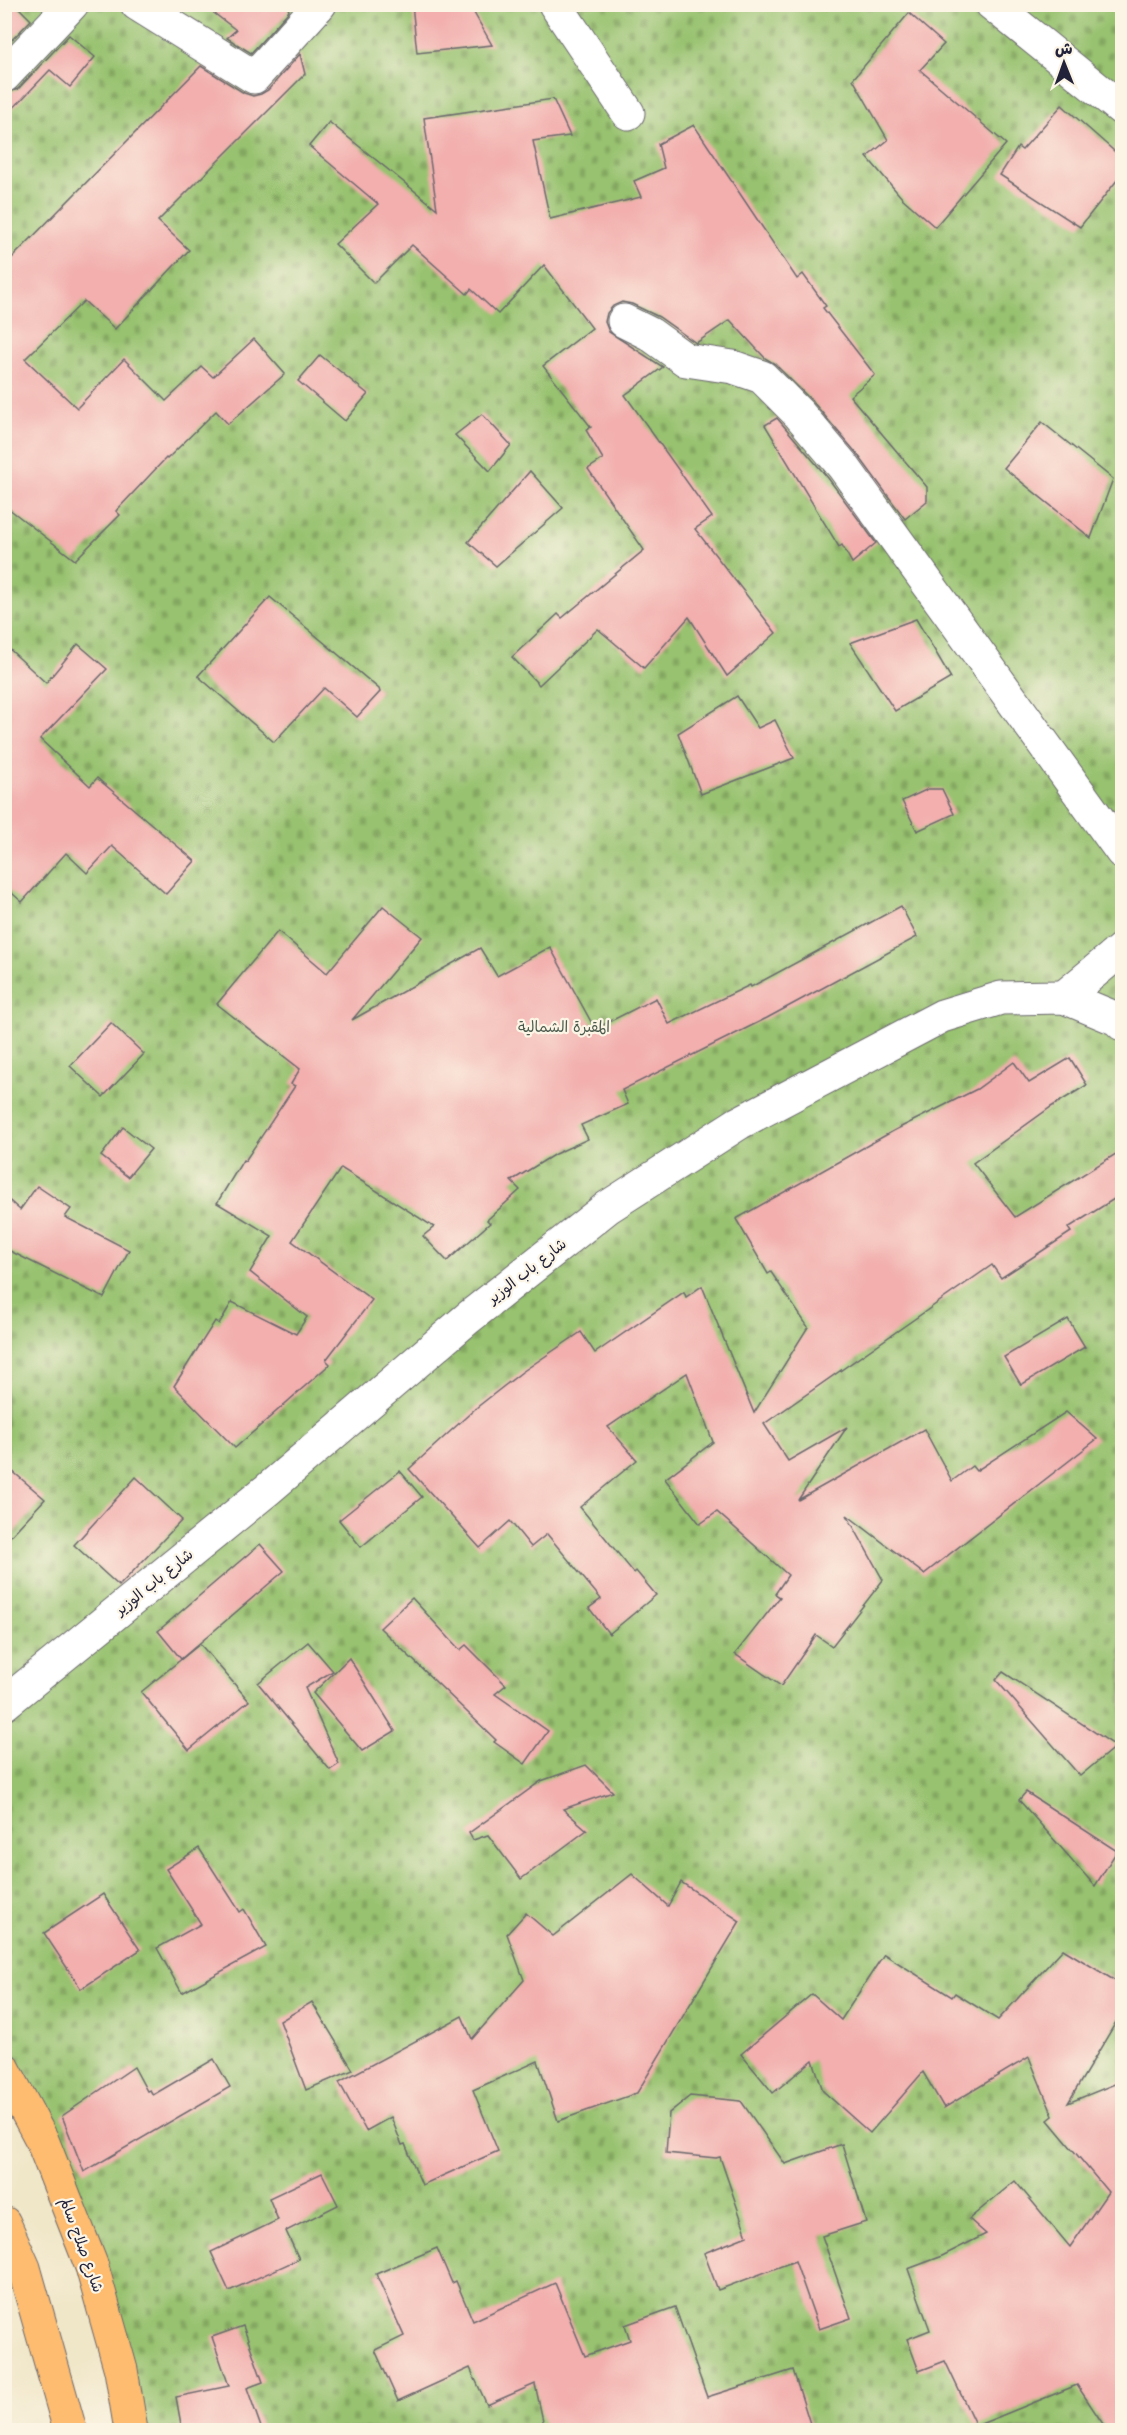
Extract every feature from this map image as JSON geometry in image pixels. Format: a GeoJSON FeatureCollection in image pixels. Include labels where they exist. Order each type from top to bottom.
{"type":"FeatureCollection","features":[{"type":"Feature","properties":{"kind":"highway","name":"شارع صلاح سالم"},"geometry":{"type":"LineString","coordinates":[[4,2069],[42,2140],[92,2267],[121,2370],[131,2430]]}},
{"type":"Feature","properties":{"kind":"highway"},"geometry":{"type":"LineString","coordinates":[[4,2223],[24,2268],[70,2430]]}},
{"type":"Feature","properties":{"kind":"street"},"geometry":{"type":"LineString","coordinates":[[4,76],[72,4]]}},
{"type":"Feature","properties":{"kind":"street"},"geometry":{"type":"LineString","coordinates":[[137,4],[254,77],[320,4]]}},
{"type":"Feature","properties":{"kind":"street"},"geometry":{"type":"LineString","coordinates":[[555,4],[628,113]]}},
{"type":"Feature","properties":{"kind":"street"},"geometry":{"type":"LineString","coordinates":[[992,4],[1122,109]]}},
{"type":"Feature","properties":{"kind":"street"},"geometry":{"type":"LineString","coordinates":[[624,321],[650,334],[686,360],[733,367],[762,377],[799,414],[843,466],[1122,852]]}},
{"type":"Feature","properties":{"kind":"street"},"geometry":{"type":"LineString","coordinates":[[1064,997],[1122,948]]}},
{"type":"Feature","properties":{"kind":"street","name":"شارع باب الوزير"},"geometry":{"type":"LineString","coordinates":[[4,1704],[267,1490],[468,1317],[608,1207],[738,1123],[942,1016],[1001,998],[1064,997],[1117,1019],[1122,1024]]}},
{"type":"Feature","properties":{"kind":"green space","name":"المقبرة الشمالية"},"geometry":{"type":"Polygon","coordinates":[[[5,5],[1122,5],[1122,2430],[138,2430],[22,2079],[5,2050],[5,5]]]}},
{"type":"Feature","properties":{"kind":"building"},"geometry":{"type":"Polygon","coordinates":[[[4,4],[15,4],[31,20],[4,48],[4,4]]]}},
{"type":"Feature","properties":{"kind":"building"},"geometry":{"type":"Polygon","coordinates":[[[202,4],[287,4],[289,11],[251,53],[227,38],[236,30],[202,4]]]}},
{"type":"Feature","properties":{"kind":"building"},"geometry":{"type":"Polygon","coordinates":[[[412,4],[469,4],[492,45],[417,53],[412,4]]]}},
{"type":"Feature","properties":{"kind":"building"},"geometry":{"type":"Polygon","coordinates":[[[909,13],[944,44],[920,70],[1006,144],[935,227],[902,198],[867,157],[888,140],[853,79],[909,13]]]}},
{"type":"Feature","properties":{"kind":"building"},"geometry":{"type":"Polygon","coordinates":[[[69,35],[95,57],[70,87],[50,70],[4,118],[4,94],[18,89],[69,35]]]}},
{"type":"Feature","properties":{"kind":"building"},"geometry":{"type":"Polygon","coordinates":[[[300,54],[305,74],[158,221],[189,250],[115,329],[84,301],[25,359],[77,408],[124,359],[166,401],[202,367],[213,377],[254,339],[285,374],[228,424],[216,411],[166,458],[116,511],[120,515],[75,560],[4,505],[4,266],[201,66],[244,93],[253,96],[268,90],[300,54]]]}},
{"type":"Feature","properties":{"kind":"building"},"geometry":{"type":"Polygon","coordinates":[[[553,99],[570,136],[533,141],[550,219],[641,197],[634,181],[664,168],[658,144],[694,125],[797,279],[803,274],[826,306],[823,308],[875,375],[850,396],[927,487],[927,501],[905,519],[858,455],[813,402],[775,364],[765,358],[730,320],[696,343],[659,317],[632,304],[622,302],[613,306],[607,313],[605,322],[609,332],[663,367],[625,395],[712,517],[695,529],[776,633],[727,676],[689,617],[644,668],[598,629],[539,685],[512,657],[558,614],[562,618],[644,550],[588,469],[603,459],[586,430],[591,427],[543,366],[592,328],[544,265],[498,314],[471,289],[467,294],[412,245],[374,283],[335,244],[378,204],[309,146],[329,122],[437,209],[424,118],[553,99]]]}},
{"type":"Feature","properties":{"kind":"building"},"geometry":{"type":"Polygon","coordinates":[[[1062,105],[1122,158],[1122,174],[1080,227],[1000,175],[1018,147],[1022,150],[1062,105]]]}},
{"type":"Feature","properties":{"kind":"building"},"geometry":{"type":"Polygon","coordinates":[[[320,355],[368,394],[345,421],[298,381],[320,355]]]}},
{"type":"Feature","properties":{"kind":"building"},"geometry":{"type":"Polygon","coordinates":[[[482,414],[511,445],[490,471],[455,435],[482,414]]]}},
{"type":"Feature","properties":{"kind":"building"},"geometry":{"type":"Polygon","coordinates":[[[777,418],[828,478],[876,543],[852,563],[842,545],[839,547],[765,425],[777,418]]]}},
{"type":"Feature","properties":{"kind":"building"},"geometry":{"type":"Polygon","coordinates":[[[1042,422],[1113,479],[1091,538],[1004,468],[1042,422]]]}},
{"type":"Feature","properties":{"kind":"building"},"geometry":{"type":"Polygon","coordinates":[[[530,471],[563,508],[496,566],[468,542],[530,471]]]}},
{"type":"Feature","properties":{"kind":"building"},"geometry":{"type":"Polygon","coordinates":[[[270,597],[379,689],[380,692],[357,717],[324,688],[274,742],[198,676],[270,597]]]}},
{"type":"Feature","properties":{"kind":"building"},"geometry":{"type":"Polygon","coordinates":[[[916,619],[951,678],[895,711],[850,643],[916,619]]]}},
{"type":"Feature","properties":{"kind":"building"},"geometry":{"type":"Polygon","coordinates":[[[4,644],[46,683],[78,644],[107,669],[40,739],[90,786],[97,778],[195,861],[166,894],[112,846],[87,873],[66,853],[22,902],[4,886],[4,644]]]}},
{"type":"Feature","properties":{"kind":"building"},"geometry":{"type":"Polygon","coordinates":[[[737,696],[758,728],[775,720],[794,758],[701,794],[678,733],[737,696]]]}},
{"type":"Feature","properties":{"kind":"building"},"geometry":{"type":"Polygon","coordinates":[[[928,789],[942,789],[954,814],[917,831],[902,801],[928,789]]]}},
{"type":"Feature","properties":{"kind":"building"},"geometry":{"type":"Polygon","coordinates":[[[383,906],[422,937],[352,1020],[480,948],[497,976],[550,947],[595,1029],[656,998],[669,1024],[750,985],[751,987],[901,906],[917,937],[767,1018],[622,1090],[628,1104],[581,1125],[588,1139],[555,1154],[511,1181],[520,1190],[487,1220],[490,1223],[447,1261],[423,1236],[434,1227],[341,1168],[292,1241],[372,1300],[326,1360],[330,1364],[235,1448],[174,1386],[215,1321],[219,1324],[232,1302],[296,1334],[307,1317],[250,1272],[272,1236],[217,1203],[243,1160],[245,1161],[295,1086],[291,1084],[300,1069],[217,1004],[278,931],[327,973],[383,906]]]}},
{"type":"Feature","properties":{"kind":"building"},"geometry":{"type":"Polygon","coordinates":[[[111,1023],[144,1054],[103,1097],[70,1066],[111,1023]]]}},
{"type":"Feature","properties":{"kind":"building"},"geometry":{"type":"Polygon","coordinates":[[[1070,1058],[1087,1085],[1051,1107],[973,1163],[1015,1217],[1122,1150],[1122,1194],[1068,1228],[1071,1232],[1001,1278],[992,1265],[764,1424],[788,1461],[847,1427],[798,1500],[924,1429],[952,1481],[972,1466],[976,1471],[1066,1412],[1097,1439],[924,1574],[847,1515],[883,1580],[832,1646],[816,1635],[781,1686],[735,1654],[780,1597],[775,1594],[788,1575],[717,1512],[700,1524],[665,1479],[713,1442],[687,1373],[608,1427],[637,1460],[580,1507],[634,1573],[636,1571],[656,1595],[609,1634],[589,1608],[601,1599],[547,1534],[531,1547],[510,1521],[480,1548],[409,1469],[476,1408],[522,1372],[581,1332],[595,1353],[684,1292],[686,1297],[702,1286],[754,1413],[808,1327],[771,1272],[768,1274],[736,1219],[895,1130],[977,1089],[1014,1062],[1029,1083],[1070,1058]]]}},
{"type":"Feature","properties":{"kind":"building"},"geometry":{"type":"Polygon","coordinates":[[[123,1127],[151,1149],[128,1177],[101,1156],[123,1127]]]}},
{"type":"Feature","properties":{"kind":"building"},"geometry":{"type":"Polygon","coordinates":[[[37,1186],[71,1209],[65,1217],[129,1250],[104,1298],[4,1248],[4,1196],[20,1210],[37,1186]]]}},
{"type":"Feature","properties":{"kind":"building"},"geometry":{"type":"Polygon","coordinates":[[[1068,1319],[1085,1347],[1021,1385],[1004,1357],[1068,1319]]]}},
{"type":"Feature","properties":{"kind":"building"},"geometry":{"type":"Polygon","coordinates":[[[4,1464],[45,1499],[4,1543],[4,1464]]]}},
{"type":"Feature","properties":{"kind":"building"},"geometry":{"type":"Polygon","coordinates":[[[400,1471],[422,1497],[361,1547],[339,1520],[400,1471]]]}},
{"type":"Feature","properties":{"kind":"building"},"geometry":{"type":"Polygon","coordinates":[[[136,1477],[182,1520],[119,1586],[74,1545],[136,1477]]]}},
{"type":"Feature","properties":{"kind":"building"},"geometry":{"type":"Polygon","coordinates":[[[260,1544],[284,1571],[181,1659],[158,1631],[260,1544]]]}},
{"type":"Feature","properties":{"kind":"building"},"geometry":{"type":"Polygon","coordinates":[[[412,1598],[460,1650],[466,1645],[506,1685],[495,1694],[548,1731],[525,1764],[494,1742],[496,1740],[380,1628],[412,1598]]]}},
{"type":"Feature","properties":{"kind":"building"},"geometry":{"type":"Polygon","coordinates":[[[308,1642],[333,1671],[305,1688],[339,1764],[330,1770],[258,1683],[308,1642]]]}},
{"type":"Feature","properties":{"kind":"building"},"geometry":{"type":"Polygon","coordinates":[[[200,1644],[249,1701],[189,1750],[141,1692],[200,1644]]]}},
{"type":"Feature","properties":{"kind":"building"},"geometry":{"type":"Polygon","coordinates":[[[349,1658],[395,1731],[362,1751],[313,1693],[349,1658]]]}},
{"type":"Feature","properties":{"kind":"building"},"geometry":{"type":"Polygon","coordinates":[[[1003,1672],[1116,1746],[1080,1776],[996,1680],[1003,1672]]]}},
{"type":"Feature","properties":{"kind":"building"},"geometry":{"type":"Polygon","coordinates":[[[586,1765],[613,1792],[563,1809],[587,1830],[521,1879],[488,1835],[473,1840],[469,1833],[541,1781],[586,1765]]]}},
{"type":"Feature","properties":{"kind":"building"},"geometry":{"type":"Polygon","coordinates":[[[1026,1792],[1117,1851],[1095,1886],[1019,1800],[1026,1792]]]}},
{"type":"Feature","properties":{"kind":"building"},"geometry":{"type":"Polygon","coordinates":[[[199,1848],[240,1912],[244,1909],[266,1947],[182,1993],[157,1948],[201,1924],[166,1869],[199,1848]]]}},
{"type":"Feature","properties":{"kind":"building"},"geometry":{"type":"Polygon","coordinates":[[[632,1874],[668,1906],[681,1882],[740,1921],[637,2093],[558,2121],[538,2061],[473,2090],[498,2151],[422,2185],[391,2117],[366,2131],[339,2082],[462,2016],[472,2039],[524,1980],[507,1934],[526,1913],[553,1936],[632,1874]]]}},
{"type":"Feature","properties":{"kind":"building"},"geometry":{"type":"Polygon","coordinates":[[[103,1894],[140,1950],[81,1989],[44,1933],[103,1894]]]}},
{"type":"Feature","properties":{"kind":"building"},"geometry":{"type":"Polygon","coordinates":[[[1063,1949],[1122,1985],[1122,2012],[1068,2103],[1122,2081],[1122,2430],[1107,2430],[1077,2385],[976,2426],[945,2361],[919,2371],[907,2339],[930,2330],[908,2269],[940,2257],[986,2234],[969,2219],[1015,2181],[1070,2247],[1108,2192],[1048,2120],[1053,2116],[1029,2057],[944,2108],[923,2072],[870,2133],[823,2091],[813,2060],[773,2093],[741,2054],[812,1994],[841,2020],[884,1954],[952,1997],[955,1993],[998,2020],[1063,1949]]]}},
{"type":"Feature","properties":{"kind":"building"},"geometry":{"type":"Polygon","coordinates":[[[312,2002],[353,2070],[306,2090],[280,2021],[312,2002]]]}},
{"type":"Feature","properties":{"kind":"building"},"geometry":{"type":"Polygon","coordinates":[[[214,2059],[230,2087],[84,2172],[62,2116],[134,2067],[147,2091],[150,2090],[153,2095],[214,2059]]]}},
{"type":"Feature","properties":{"kind":"building"},"geometry":{"type":"Polygon","coordinates":[[[690,2096],[741,2101],[785,2164],[842,2144],[866,2222],[822,2236],[851,2318],[819,2329],[795,2261],[718,2290],[704,2253],[747,2236],[720,2157],[666,2153],[669,2113],[690,2096]]]}},
{"type":"Feature","properties":{"kind":"building"},"geometry":{"type":"Polygon","coordinates":[[[322,2173],[338,2205],[286,2231],[299,2259],[229,2291],[211,2252],[278,2220],[269,2198],[322,2173]]]}},
{"type":"Feature","properties":{"kind":"building"},"geometry":{"type":"Polygon","coordinates":[[[437,2248],[452,2283],[456,2281],[473,2321],[555,2283],[585,2356],[630,2340],[625,2325],[675,2307],[707,2397],[793,2370],[812,2430],[545,2430],[535,2384],[487,2405],[470,2368],[398,2401],[375,2350],[404,2336],[376,2274],[437,2248]]]}},
{"type":"Feature","properties":{"kind":"building"},"geometry":{"type":"Polygon","coordinates":[[[243,2326],[263,2382],[247,2388],[262,2430],[182,2430],[176,2397],[229,2386],[212,2337],[243,2326]]]}}]}
